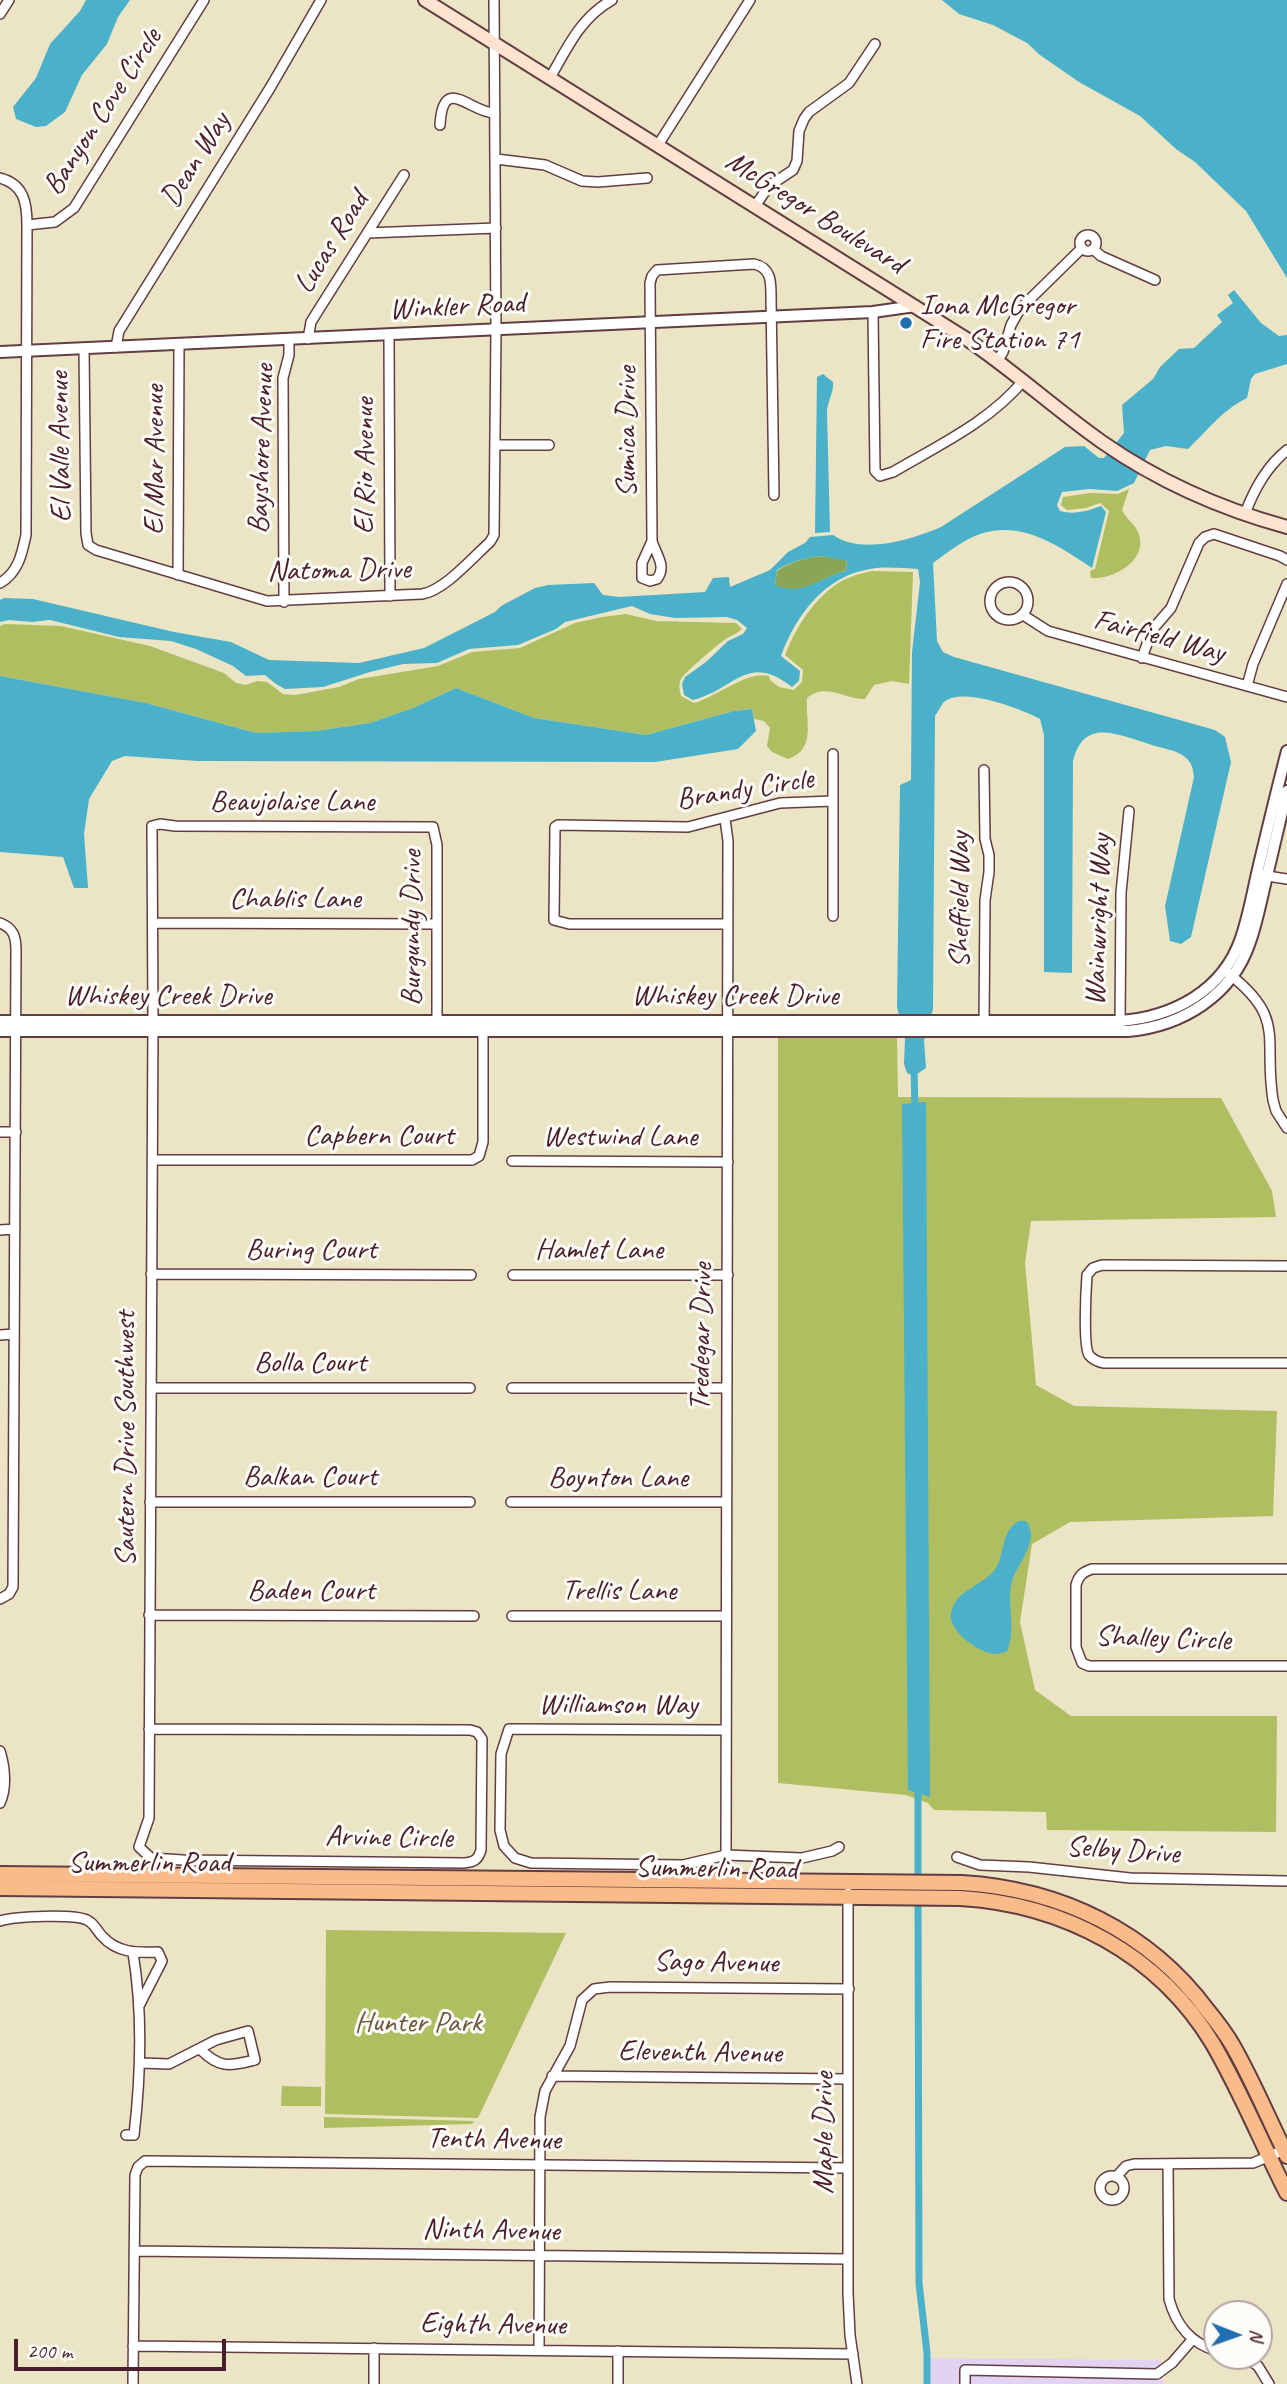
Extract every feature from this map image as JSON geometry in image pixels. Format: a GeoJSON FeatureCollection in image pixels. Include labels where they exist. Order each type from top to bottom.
{"type":"FeatureCollection","features":[{"type":"Feature","properties":{"kind":"main road","name":"McGregor Boulevard"},"geometry":{"type":"LineString","coordinates":[[425,0],[998,360],[1104,443],[1148,471],[1202,498],[1287,527]]}},
{"type":"Feature","properties":{"kind":"main road","name":"Summerlin Road"},"geometry":{"type":"LineString","coordinates":[[0,1874],[909,1890],[991,1885],[1050,1898],[1088,1913],[1140,1944],[1187,1986],[1232,2044],[1285,2153]]}},
{"type":"Feature","properties":{"kind":"main road","name":"Summerlin Road"},"geometry":{"type":"LineString","coordinates":[[0,1888],[848,1889]]}},
{"type":"Feature","properties":{"kind":"main road","name":"Summerlin Road"},"geometry":{"type":"LineString","coordinates":[[934,1890],[1040,1910],[1088,1929],[1131,1955],[1169,1988],[1202,2027],[1287,2193]]}},
{"type":"Feature","properties":{"kind":"street"},"geometry":{"type":"LineString","coordinates":[[0,15],[9,0]]}},
{"type":"Feature","properties":{"kind":"street","name":"Banyon Cove Circle"},"geometry":{"type":"LineString","coordinates":[[27,225],[55,222],[74,208],[204,0]]}},
{"type":"Feature","properties":{"kind":"street","name":"Dean Way"},"geometry":{"type":"LineString","coordinates":[[116,347],[119,331],[270,88],[321,0]]}},
{"type":"Feature","properties":{"kind":"street"},"geometry":{"type":"LineString","coordinates":[[494,0],[495,445],[549,445]]}},
{"type":"Feature","properties":{"kind":"street"},"geometry":{"type":"LineString","coordinates":[[550,78],[580,27],[592,13],[612,0]]}},
{"type":"Feature","properties":{"kind":"street"},"geometry":{"type":"LineString","coordinates":[[658,145],[750,0]]}},
{"type":"Feature","properties":{"kind":"street"},"geometry":{"type":"LineString","coordinates":[[755,206],[769,187],[793,170],[797,161],[799,131],[807,115],[849,83],[875,44]]}},
{"type":"Feature","properties":{"kind":"street"},"geometry":{"type":"LineString","coordinates":[[440,125],[443,106],[447,100],[454,98],[465,100],[482,111],[495,113]]}},
{"type":"Feature","properties":{"kind":"street"},"geometry":{"type":"LineString","coordinates":[[496,159],[545,165],[575,179],[590,182],[647,178]]}},
{"type":"Feature","properties":{"kind":"street","name":"Lucas Road"},"geometry":{"type":"LineString","coordinates":[[308,339],[311,322],[404,175]]}},
{"type":"Feature","properties":{"kind":"street","name":"Banyon Cove Circle"},"geometry":{"type":"LineString","coordinates":[[0,178],[12,182],[23,194],[27,209],[26,535],[18,564],[0,584]]}},
{"type":"Feature","properties":{"kind":"street"},"geometry":{"type":"LineString","coordinates":[[367,233],[496,228]]}},
{"type":"Feature","properties":{"kind":"street"},"geometry":{"type":"LineString","coordinates":[[1083,248],[1082,239],[1089,235],[1096,241],[1093,249]]}},
{"type":"Feature","properties":{"kind":"street"},"geometry":{"type":"LineString","coordinates":[[1083,248],[1093,249]]}},
{"type":"Feature","properties":{"kind":"street"},"geometry":{"type":"LineString","coordinates":[[998,360],[1020,309],[1083,248]]}},
{"type":"Feature","properties":{"kind":"street"},"geometry":{"type":"LineString","coordinates":[[1093,249],[1101,256],[1155,280]]}},
{"type":"Feature","properties":{"kind":"street","name":"Sumica Drive"},"geometry":{"type":"LineString","coordinates":[[652,541],[652,276],[657,270],[665,268],[747,264],[761,266],[770,279],[772,317]]}},
{"type":"Feature","properties":{"kind":"street","name":"Winkler Road"},"geometry":{"type":"LineString","coordinates":[[0,352],[873,312],[915,306]]}},
{"type":"Feature","properties":{"kind":"street"},"geometry":{"type":"LineString","coordinates":[[873,312],[875,471],[880,475],[893,472],[986,417],[1006,401],[1024,380]]}},
{"type":"Feature","properties":{"kind":"street"},"geometry":{"type":"LineString","coordinates":[[772,317],[774,495]]}},
{"type":"Feature","properties":{"kind":"street","name":"El Rio Avenue"},"geometry":{"type":"LineString","coordinates":[[389,335],[390,596]]}},
{"type":"Feature","properties":{"kind":"street","name":"Bayshore Avenue"},"geometry":{"type":"LineString","coordinates":[[284,602],[283,379],[289,355],[289,340]]}},
{"type":"Feature","properties":{"kind":"street","name":"El Mar Avenue"},"geometry":{"type":"LineString","coordinates":[[178,575],[179,344]]}},
{"type":"Feature","properties":{"kind":"street","name":"El Valle Avenue"},"geometry":{"type":"LineString","coordinates":[[84,348],[88,545]]}},
{"type":"Feature","properties":{"kind":"street","name":"Natoma Drive"},"geometry":{"type":"LineString","coordinates":[[88,545],[96,550],[259,600],[284,602],[430,593],[494,536],[495,445]]}},
{"type":"Feature","properties":{"kind":"street"},"geometry":{"type":"LineString","coordinates":[[1245,514],[1264,475],[1287,450]]}},
{"type":"Feature","properties":{"kind":"street"},"geometry":{"type":"LineString","coordinates":[[1142,658],[1148,638],[1171,608],[1199,543],[1205,537],[1214,534],[1287,560]]}},
{"type":"Feature","properties":{"kind":"street","name":"Fairfield Way"},"geometry":{"type":"LineString","coordinates":[[1004,582],[1012,582],[1026,590],[1029,597],[1028,607],[1023,615],[1013,621],[997,616],[991,610],[991,592],[1004,582]]}},
{"type":"Feature","properties":{"kind":"street"},"geometry":{"type":"LineString","coordinates":[[1247,686],[1252,664],[1287,584]]}},
{"type":"Feature","properties":{"kind":"street","name":"Fairfield Way"},"geometry":{"type":"LineString","coordinates":[[1023,615],[1048,631],[1287,697]]}},
{"type":"Feature","properties":{"kind":"street","name":"Whiskey Creek Drive"},"geometry":{"type":"LineString","coordinates":[[1262,875],[1287,751]]}},
{"type":"Feature","properties":{"kind":"street"},"geometry":{"type":"LineString","coordinates":[[834,754],[834,916]]}},
{"type":"Feature","properties":{"kind":"street","name":"Sheffield Way"},"geometry":{"type":"LineString","coordinates":[[984,770],[985,839],[989,855],[985,900],[984,1026]]}},
{"type":"Feature","properties":{"kind":"street","name":"Whiskey Creek Drive"},"geometry":{"type":"LineString","coordinates":[[0,1021],[16,1025],[1121,1026],[1172,1011],[1193,1000],[1228,973],[1262,875],[1287,791]]}},
{"type":"Feature","properties":{"kind":"street","name":"Brandy Circle"},"geometry":{"type":"LineString","coordinates":[[728,923],[569,924],[554,920],[554,831],[558,825],[688,827],[780,803],[833,801]]}},
{"type":"Feature","properties":{"kind":"street","name":"Wainwright Way"},"geometry":{"type":"LineString","coordinates":[[1121,1026],[1121,893],[1129,811]]}},
{"type":"Feature","properties":{"kind":"street","name":"Tredegar Drive"},"geometry":{"type":"LineString","coordinates":[[725,819],[728,841],[726,1855]]}},
{"type":"Feature","properties":{"kind":"street","name":"Beaujolaise Lane"},"geometry":{"type":"LineString","coordinates":[[152,826],[433,827]]}},
{"type":"Feature","properties":{"kind":"street","name":"Sautern Drive Southwest"},"geometry":{"type":"LineString","coordinates":[[139,1847],[149,1818],[152,826]]}},
{"type":"Feature","properties":{"kind":"street","name":"Burgundy Drive"},"geometry":{"type":"LineString","coordinates":[[433,827],[438,845],[437,1025]]}},
{"type":"Feature","properties":{"kind":"street"},"geometry":{"type":"LineString","coordinates":[[1262,875],[1287,879]]}},
{"type":"Feature","properties":{"kind":"street","name":"Chablis Lane"},"geometry":{"type":"LineString","coordinates":[[153,923],[438,923]]}},
{"type":"Feature","properties":{"kind":"street"},"geometry":{"type":"LineString","coordinates":[[0,1599],[9,1594],[13,1587],[16,1132],[16,942],[14,934],[3,924]]}},
{"type":"Feature","properties":{"kind":"street"},"geometry":{"type":"LineString","coordinates":[[1228,973],[1255,997],[1268,1020],[1273,1100],[1276,1111],[1287,1128]]}},
{"type":"Feature","properties":{"kind":"street","name":"Whiskey Creek Drive"},"geometry":{"type":"LineString","coordinates":[[0,1031],[16,1025]]}},
{"type":"Feature","properties":{"kind":"street","name":"Whiskey Creek Drive"},"geometry":{"type":"LineString","coordinates":[[437,1025],[482,1030],[728,1026]]}},
{"type":"Feature","properties":{"kind":"street","name":"Capbern Court"},"geometry":{"type":"LineString","coordinates":[[152,1160],[472,1160],[479,1156],[483,1142],[482,1030]]}},
{"type":"Feature","properties":{"kind":"street"},"geometry":{"type":"LineString","coordinates":[[0,1132],[16,1132]]}},
{"type":"Feature","properties":{"kind":"street","name":"Westwind Lane"},"geometry":{"type":"LineString","coordinates":[[512,1161],[728,1161]]}},
{"type":"Feature","properties":{"kind":"street"},"geometry":{"type":"LineString","coordinates":[[0,1230],[15,1229]]}},
{"type":"Feature","properties":{"kind":"street"},"geometry":{"type":"LineString","coordinates":[[1287,1266],[1102,1265],[1093,1268],[1087,1275],[1086,1328],[1086,1349],[1096,1361],[1104,1363],[1287,1363]]}},
{"type":"Feature","properties":{"kind":"street","name":"Buring Court"},"geometry":{"type":"LineString","coordinates":[[152,1274],[471,1275]]}},
{"type":"Feature","properties":{"kind":"street","name":"Hamlet Lane"},"geometry":{"type":"LineString","coordinates":[[513,1275],[728,1275]]}},
{"type":"Feature","properties":{"kind":"street"},"geometry":{"type":"LineString","coordinates":[[0,1335],[14,1334]]}},
{"type":"Feature","properties":{"kind":"street","name":"Bolla Court"},"geometry":{"type":"LineString","coordinates":[[150,1388],[470,1388]]}},
{"type":"Feature","properties":{"kind":"street"},"geometry":{"type":"LineString","coordinates":[[512,1388],[726,1388]]}},
{"type":"Feature","properties":{"kind":"street","name":"Balkan Court"},"geometry":{"type":"LineString","coordinates":[[150,1502],[470,1502]]}},
{"type":"Feature","properties":{"kind":"street","name":"Boynton Lane"},"geometry":{"type":"LineString","coordinates":[[511,1502],[726,1502]]}},
{"type":"Feature","properties":{"kind":"street","name":"Shalley Circle"},"geometry":{"type":"LineString","coordinates":[[1287,1569],[1092,1569],[1079,1576],[1076,1585],[1077,1655],[1089,1666],[1287,1666]]}},
{"type":"Feature","properties":{"kind":"street","name":"Baden Court"},"geometry":{"type":"LineString","coordinates":[[149,1615],[474,1616]]}},
{"type":"Feature","properties":{"kind":"street","name":"Trellis Lane"},"geometry":{"type":"LineString","coordinates":[[512,1616],[726,1616]]}},
{"type":"Feature","properties":{"kind":"street","name":"Arvine Circle"},"geometry":{"type":"LineString","coordinates":[[139,1847],[151,1858],[168,1860],[464,1863],[478,1858],[481,1850],[482,1739],[477,1732],[149,1729]]}},
{"type":"Feature","properties":{"kind":"street","name":"Williamson Way"},"geometry":{"type":"LineString","coordinates":[[726,1730],[509,1729],[501,1754],[500,1830],[504,1846],[515,1858],[531,1863],[683,1865],[726,1855]]}},
{"type":"Feature","properties":{"kind":"street"},"geometry":{"type":"LineString","coordinates":[[0,1751],[4,1770],[4,1795],[0,1803]]}},
{"type":"Feature","properties":{"kind":"street"},"geometry":{"type":"LineString","coordinates":[[726,1855],[802,1858],[839,1847]]}},
{"type":"Feature","properties":{"kind":"street","name":"Selby Drive"},"geometry":{"type":"LineString","coordinates":[[957,1857],[980,1865],[1029,1867],[1130,1878],[1287,1881]]}},
{"type":"Feature","properties":{"kind":"street","name":"Maple Drive"},"geometry":{"type":"LineString","coordinates":[[848,1889],[848,2259],[850,2335],[857,2384]]}},
{"type":"Feature","properties":{"kind":"street"},"geometry":{"type":"LineString","coordinates":[[0,1921],[22,1917],[87,1920],[110,1943],[133,1953],[158,1952],[162,1961],[139,2006]]}},
{"type":"Feature","properties":{"kind":"street"},"geometry":{"type":"LineString","coordinates":[[126,2135],[134,2135],[141,2063],[139,2006],[133,1953]]}},
{"type":"Feature","properties":{"kind":"street","name":"Sago Avenue"},"geometry":{"type":"LineString","coordinates":[[552,2076],[570,2046],[579,2007],[586,1995],[594,1989],[849,1989]]}},
{"type":"Feature","properties":{"kind":"street"},"geometry":{"type":"LineString","coordinates":[[141,2063],[169,2064],[216,2040],[248,2031],[255,2060],[221,2065],[200,2049]]}},
{"type":"Feature","properties":{"kind":"street"},"geometry":{"type":"LineString","coordinates":[[539,2350],[539,2165],[542,2099],[552,2076]]}},
{"type":"Feature","properties":{"kind":"street","name":"Eleventh Avenue"},"geometry":{"type":"LineString","coordinates":[[552,2076],[848,2079]]}},
{"type":"Feature","properties":{"kind":"street"},"geometry":{"type":"LineString","coordinates":[[1116,2177],[1126,2166],[1134,2164],[1253,2163],[1285,2153]]}},
{"type":"Feature","properties":{"kind":"street","name":"Tenth Avenue"},"geometry":{"type":"LineString","coordinates":[[134,2251],[135,2175],[145,2161],[848,2168]]}},
{"type":"Feature","properties":{"kind":"street"},"geometry":{"type":"LineString","coordinates":[[1168,2164],[1168,2299],[1177,2322],[1192,2340],[1203,2346]]}},
{"type":"Feature","properties":{"kind":"street"},"geometry":{"type":"LineString","coordinates":[[133,2384],[134,2251]]}},
{"type":"Feature","properties":{"kind":"street","name":"Ninth Avenue"},"geometry":{"type":"LineString","coordinates":[[134,2251],[848,2259]]}},
{"type":"Feature","properties":{"kind":"street"},"geometry":{"type":"LineString","coordinates":[[965,2384],[965,2370],[1157,2374],[1172,2363],[1192,2340]]}},
{"type":"Feature","properties":{"kind":"street","name":"Eighth Avenue"},"geometry":{"type":"LineString","coordinates":[[134,2346],[853,2354]]}},
{"type":"Feature","properties":{"kind":"street"},"geometry":{"type":"LineString","coordinates":[[373,2348],[374,2384]]}},
{"type":"Feature","properties":{"kind":"street"},"geometry":{"type":"LineString","coordinates":[[618,2351],[618,2384]]}},
{"type":"Feature","properties":{"kind":"shaded area"},"geometry":{"type":"Polygon","coordinates":[[[929,2358],[1161,2360],[1163,2384],[930,2384],[929,2358]]]}},
{"type":"Feature","properties":{"kind":"green space"},"geometry":{"type":"Polygon","coordinates":[[[1129,489],[1122,510],[1138,532],[1139,551],[1119,572],[1091,578],[1090,571],[1095,569],[1109,511],[1100,503],[1067,510],[1061,505],[1063,497],[1090,493],[1118,494],[1129,489]]]}},
{"type":"Feature","properties":{"kind":"green space"},"geometry":{"type":"Polygon","coordinates":[[[822,556],[847,560],[846,571],[803,588],[785,589],[775,585],[777,571],[798,560],[822,556]]]}},
{"type":"Feature","properties":{"kind":"green space"},"geometry":{"type":"Polygon","coordinates":[[[872,571],[913,572],[909,684],[892,681],[874,685],[865,699],[828,691],[814,693],[807,698],[806,741],[797,754],[788,759],[772,752],[767,746],[770,728],[764,721],[754,719],[752,709],[734,711],[646,735],[534,718],[456,688],[413,708],[370,723],[316,731],[256,733],[146,703],[0,676],[0,626],[5,624],[61,626],[150,646],[224,673],[236,683],[246,685],[257,681],[267,682],[283,694],[295,695],[339,687],[359,679],[438,666],[472,652],[520,648],[575,623],[602,617],[626,614],[656,621],[736,623],[742,629],[714,648],[681,679],[681,696],[694,703],[742,680],[761,675],[769,676],[779,687],[794,690],[802,682],[803,670],[785,655],[810,609],[840,582],[872,571]]]}},
{"type":"Feature","properties":{"kind":"green space"},"geometry":{"type":"Polygon","coordinates":[[[778,1035],[897,1036],[898,1097],[1221,1098],[1272,1191],[1276,1217],[1031,1221],[1025,1263],[1036,1385],[1074,1406],[1277,1411],[1273,1516],[1070,1522],[1032,1544],[1020,1622],[1035,1690],[1071,1716],[1277,1716],[1276,1832],[1047,1830],[1046,1812],[934,1810],[928,1803],[906,1795],[778,1783],[778,1035]]]}},
{"type":"Feature","properties":{"kind":"green space","name":"Hunter Park"},"geometry":{"type":"Polygon","coordinates":[[[326,1930],[566,1933],[478,2118],[325,2114],[326,1930]]]}},
{"type":"Feature","properties":{"kind":"green space"},"geometry":{"type":"Polygon","coordinates":[[[282,2086],[321,2087],[321,2106],[281,2106],[282,2086]]]}},
{"type":"Feature","properties":{"kind":"green space"},"geometry":{"type":"Polygon","coordinates":[[[324,2117],[474,2121],[472,2124],[324,2128],[324,2117]]]}},
{"type":"Feature","properties":{"kind":"water"},"geometry":{"type":"Polygon","coordinates":[[[86,0],[130,0],[118,17],[107,44],[82,75],[65,112],[46,126],[36,127],[16,119],[13,107],[36,78],[50,44],[80,11],[86,0]]]}},
{"type":"Feature","properties":{"kind":"water"},"geometry":{"type":"Polygon","coordinates":[[[942,0],[1287,0],[1287,278],[1246,211],[1195,162],[1176,149],[1140,116],[1079,82],[1027,43],[993,25],[959,14],[942,0]]]}},
{"type":"Feature","properties":{"kind":"water"},"geometry":{"type":"Polygon","coordinates":[[[1234,290],[1261,323],[1279,336],[1287,335],[1287,364],[1255,374],[1251,379],[1247,398],[1222,415],[1188,449],[1166,446],[1150,450],[1134,483],[1117,491],[1089,489],[1062,492],[1057,505],[1060,511],[1081,512],[1101,506],[1106,512],[1092,568],[1047,541],[1016,531],[999,530],[982,533],[965,541],[933,563],[937,641],[943,652],[1215,730],[1225,737],[1231,762],[1191,937],[1181,944],[1170,941],[1165,906],[1194,777],[1191,764],[1185,757],[1173,751],[1114,734],[1094,734],[1078,747],[1073,761],[1072,973],[1044,972],[1044,735],[1040,719],[1006,705],[978,698],[964,696],[944,702],[935,716],[933,1009],[924,1040],[926,1068],[914,1076],[907,1073],[904,1064],[905,1038],[897,1007],[900,785],[911,780],[912,652],[920,582],[918,569],[882,568],[854,573],[839,580],[814,600],[795,626],[781,656],[800,671],[799,681],[792,687],[777,677],[752,673],[693,700],[684,695],[682,684],[685,677],[728,641],[743,634],[747,628],[737,620],[727,617],[675,618],[650,614],[632,606],[565,622],[556,629],[518,645],[469,649],[437,663],[403,664],[323,687],[285,689],[265,675],[246,676],[233,666],[171,641],[119,637],[50,620],[0,622],[0,600],[33,599],[174,632],[231,642],[269,660],[359,663],[424,648],[535,588],[548,585],[594,583],[603,595],[619,597],[705,592],[713,578],[729,577],[730,587],[770,570],[788,552],[805,543],[810,537],[833,535],[845,541],[872,545],[901,541],[941,527],[1065,447],[1084,446],[1099,458],[1104,458],[1124,433],[1122,405],[1153,379],[1160,367],[1179,349],[1194,348],[1222,322],[1217,315],[1233,303],[1228,295],[1234,290]],[[822,556],[798,560],[777,570],[775,585],[803,588],[846,571],[847,561],[822,556]]]}},
{"type":"Feature","properties":{"kind":"water"},"geometry":{"type":"Polygon","coordinates":[[[823,374],[833,382],[827,411],[830,532],[815,533],[817,377],[823,374]]]}},
{"type":"Feature","properties":{"kind":"water"},"geometry":{"type":"Polygon","coordinates":[[[0,676],[146,703],[256,733],[316,731],[370,723],[413,708],[456,688],[534,718],[646,735],[734,711],[752,709],[756,731],[738,749],[655,762],[197,761],[125,756],[112,761],[89,799],[84,834],[88,888],[74,888],[63,857],[0,852],[0,676]]]}},
{"type":"Feature","properties":{"kind":"water"},"geometry":{"type":"Polygon","coordinates":[[[926,1102],[930,1797],[908,1790],[902,1104],[926,1102]]]}},
{"type":"Feature","properties":{"kind":"water"},"geometry":{"type":"Polygon","coordinates":[[[1019,1521],[1026,1521],[1031,1536],[1010,1590],[1010,1643],[1006,1651],[989,1653],[974,1646],[960,1634],[951,1621],[951,1614],[958,1599],[996,1568],[1006,1536],[1019,1521]]]}},
{"type":"Feature","properties":{"kind":"waterway"},"geometry":{"type":"LineString","coordinates":[[914,1069],[915,1110]]}},
{"type":"Feature","properties":{"kind":"waterway"},"geometry":{"type":"LineString","coordinates":[[918,1787],[918,1883]]}},
{"type":"Feature","properties":{"kind":"waterway"},"geometry":{"type":"LineString","coordinates":[[918,1895],[919,2283],[927,2353],[927,2384]]}},
{"type":"Feature","properties":{"kind":"place","name":"Iona McGregor Fire Station 71"},"geometry":{"type":"Point","coordinates":[906,323]}}]}
